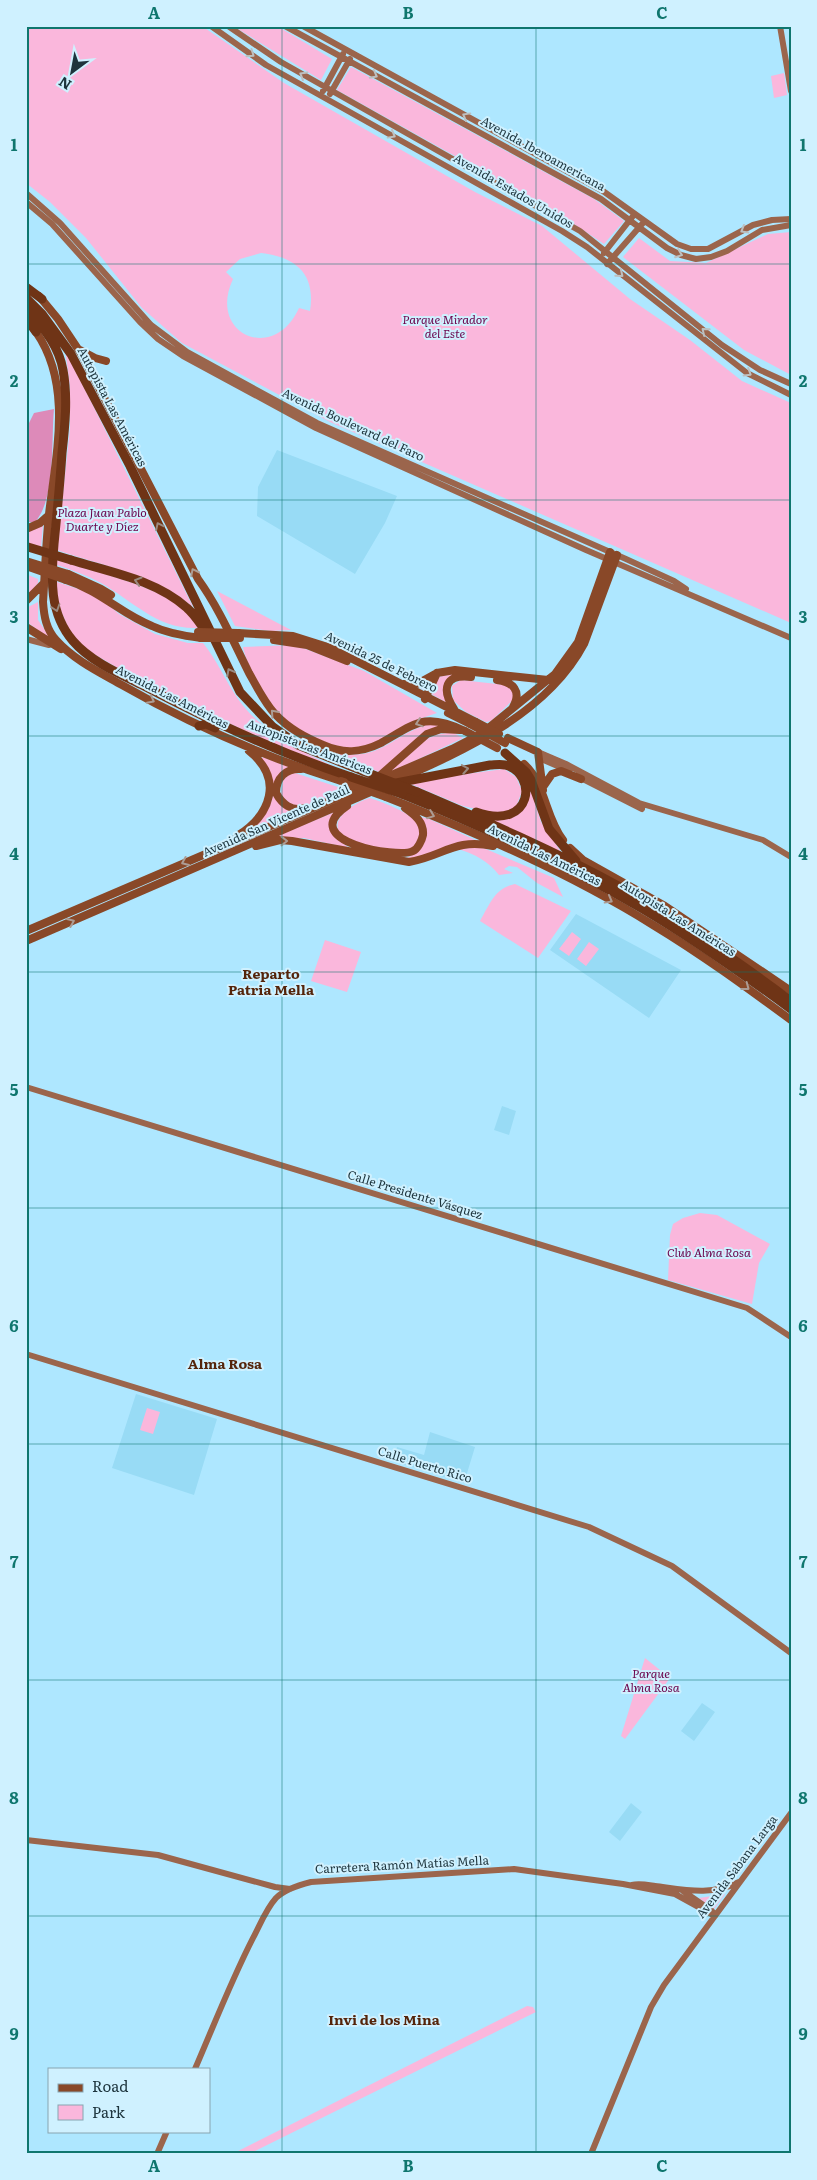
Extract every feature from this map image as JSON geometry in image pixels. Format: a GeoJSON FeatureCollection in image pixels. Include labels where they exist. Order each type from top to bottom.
{"type":"FeatureCollection","features":[{"type":"Feature","properties":{"kind":"highway"},"geometry":{"type":"LineString","coordinates":[[26,288],[42,299]]}},
{"type":"Feature","properties":{"kind":"highway","name":"Autopista Las Américas"},"geometry":{"type":"LineString","coordinates":[[26,298],[42,314],[71,354],[130,466],[240,692],[273,727],[298,745],[490,823],[592,873],[673,919],[791,1000]]}},
{"type":"Feature","properties":{"kind":"highway","name":"Autopista Las Américas"},"geometry":{"type":"LineString","coordinates":[[26,310],[36,320],[55,346],[64,374],[65,417],[51,580],[56,608],[67,633],[79,647],[99,662],[206,718],[270,747],[402,794],[549,859],[619,895],[729,964],[791,1009]]}},
{"type":"Feature","properties":{"kind":"highway"},"geometry":{"type":"LineString","coordinates":[[26,318],[36,332]]}},
{"type":"Feature","properties":{"kind":"highway"},"geometry":{"type":"LineString","coordinates":[[27,546],[150,584],[172,596],[188,609],[215,642]]}},
{"type":"Feature","properties":{"kind":"highway"},"geometry":{"type":"LineString","coordinates":[[199,726],[206,724],[263,748],[270,747]]}},
{"type":"Feature","properties":{"kind":"highway"},"geometry":{"type":"LineString","coordinates":[[505,753],[526,772],[531,780],[543,816],[555,838],[571,857],[592,873]]}},
{"type":"Feature","properties":{"kind":"highway"},"geometry":{"type":"LineString","coordinates":[[384,786],[474,768],[505,765],[517,772],[522,778],[526,793],[522,806],[512,815],[499,818],[481,814],[417,792]]}},
{"type":"Feature","properties":{"kind":"main road","name":"Avenida Las Américas"},"geometry":{"type":"LineString","coordinates":[[26,284],[42,299],[77,348],[198,579],[209,594],[258,690],[276,715],[302,736],[331,748],[349,752],[368,749],[421,722],[432,720],[470,726],[496,748],[518,759],[530,770],[543,791],[558,834],[583,860],[665,906],[791,991]]}},
{"type":"Feature","properties":{"kind":"main road","name":"Avenida Las Américas"},"geometry":{"type":"LineString","coordinates":[[36,332],[53,361],[58,400],[58,438],[49,515],[44,582],[44,619],[56,640],[78,659],[199,726],[306,770],[386,797],[452,823],[535,862],[653,924],[736,979],[791,1020]]}},
{"type":"Feature","properties":{"kind":"main road"},"geometry":{"type":"LineString","coordinates":[[77,348],[95,358],[106,361]]}},
{"type":"Feature","properties":{"kind":"main road"},"geometry":{"type":"LineString","coordinates":[[26,529],[40,523],[49,515]]}},
{"type":"Feature","properties":{"kind":"main road","name":"Avenida San Vicente de Paúl"},"geometry":{"type":"LineString","coordinates":[[26,931],[452,749],[482,734],[561,667],[578,642],[612,557]]}},
{"type":"Feature","properties":{"kind":"main road","name":"Avenida San Vicente de Paúl"},"geometry":{"type":"LineString","coordinates":[[26,941],[460,753],[490,736],[555,682],[572,663],[584,644],[612,557]]}},
{"type":"Feature","properties":{"kind":"main road","name":"Avenida 25 de Febrero"},"geometry":{"type":"LineString","coordinates":[[26,561],[101,589],[135,612],[154,622],[177,630],[200,635],[293,636],[331,648],[394,679],[470,726],[538,755]]}},
{"type":"Feature","properties":{"kind":"main road"},"geometry":{"type":"LineString","coordinates":[[26,566],[67,577]]}},
{"type":"Feature","properties":{"kind":"main road"},"geometry":{"type":"LineString","coordinates":[[26,601],[44,582]]}},
{"type":"Feature","properties":{"kind":"main road"},"geometry":{"type":"LineString","coordinates":[[26,628],[78,659]]}},
{"type":"Feature","properties":{"kind":"main road","name":"Avenida 25 de Febrero"},"geometry":{"type":"LineString","coordinates":[[239,635],[282,641],[319,649],[455,710],[470,726]]}},
{"type":"Feature","properties":{"kind":"main road"},"geometry":{"type":"LineString","coordinates":[[394,679],[413,684],[437,673],[455,670],[545,682]]}},
{"type":"Feature","properties":{"kind":"main road"},"geometry":{"type":"LineString","coordinates":[[425,698],[437,673]]}},
{"type":"Feature","properties":{"kind":"main road"},"geometry":{"type":"LineString","coordinates":[[455,710],[446,691],[451,679],[456,676],[506,681],[545,682]]}},
{"type":"Feature","properties":{"kind":"main road"},"geometry":{"type":"LineString","coordinates":[[506,681],[515,688],[517,694],[510,712]]}},
{"type":"Feature","properties":{"kind":"main road"},"geometry":{"type":"LineString","coordinates":[[370,784],[427,734],[441,729],[470,726]]}},
{"type":"Feature","properties":{"kind":"main road"},"geometry":{"type":"LineString","coordinates":[[217,849],[252,827],[267,805],[270,786],[265,769],[244,746]]}},
{"type":"Feature","properties":{"kind":"main road"},"geometry":{"type":"LineString","coordinates":[[538,755],[543,791]]}},
{"type":"Feature","properties":{"kind":"main road"},"geometry":{"type":"LineString","coordinates":[[306,770],[292,769],[283,774],[277,783],[276,793],[284,804],[290,808],[301,809],[340,796]]}},
{"type":"Feature","properties":{"kind":"main road"},"geometry":{"type":"LineString","coordinates":[[543,791],[552,774],[561,771],[581,778]]}},
{"type":"Feature","properties":{"kind":"main road"},"geometry":{"type":"LineString","coordinates":[[360,796],[334,817],[333,822],[338,837],[347,843],[402,854],[413,852],[423,837],[422,825],[413,813],[386,797]]}},
{"type":"Feature","properties":{"kind":"main road"},"geometry":{"type":"LineString","coordinates":[[221,858],[263,843],[280,840],[327,846],[409,862],[420,860],[453,846],[483,844],[535,862]]}},
{"type":"Feature","properties":{"kind":"street","name":"Avenida Estados Unidos"},"geometry":{"type":"LineString","coordinates":[[211,26],[266,65],[562,231],[600,257],[747,374],[791,395]]}},
{"type":"Feature","properties":{"kind":"street","name":"Avenida Estados Unidos"},"geometry":{"type":"LineString","coordinates":[[228,26],[280,62],[568,224],[605,250],[722,345],[760,370],[791,384]]}},
{"type":"Feature","properties":{"kind":"street","name":"Avenida Iberoamericana"},"geometry":{"type":"LineString","coordinates":[[285,26],[343,54],[592,193],[631,219],[674,253],[703,259],[727,251],[762,230],[791,224]]}},
{"type":"Feature","properties":{"kind":"street","name":"Avenida Iberoamericana"},"geometry":{"type":"LineString","coordinates":[[303,26],[343,54]]}},
{"type":"Feature","properties":{"kind":"street"},"geometry":{"type":"LineString","coordinates":[[780,26],[791,91]]}},
{"type":"Feature","properties":{"kind":"street"},"geometry":{"type":"LineString","coordinates":[[321,96],[343,54]]}},
{"type":"Feature","properties":{"kind":"street"},"geometry":{"type":"LineString","coordinates":[[328,100],[350,58]]}},
{"type":"Feature","properties":{"kind":"street","name":"Avenida Iberoamericana"},"geometry":{"type":"LineString","coordinates":[[350,58],[603,191],[677,244],[701,249],[716,246],[753,225],[772,220],[791,219]]}},
{"type":"Feature","properties":{"kind":"street","name":"Avenida Boulevard del Faro"},"geometry":{"type":"LineString","coordinates":[[26,193],[60,223],[151,325],[187,352],[317,423],[612,557],[672,587],[691,593],[791,638]]}},
{"type":"Feature","properties":{"kind":"street","name":"Avenida Boulevard del Faro"},"geometry":{"type":"LineString","coordinates":[[26,202],[52,224],[140,322],[158,339],[183,356],[316,428],[612,557]]}},
{"type":"Feature","properties":{"kind":"street"},"geometry":{"type":"LineString","coordinates":[[600,257],[636,213]]}},
{"type":"Feature","properties":{"kind":"street"},"geometry":{"type":"LineString","coordinates":[[607,264],[615,258],[646,220]]}},
{"type":"Feature","properties":{"kind":"street","name":"Avenida Las Américas"},"geometry":{"type":"LineString","coordinates":[[26,322],[36,332]]}},
{"type":"Feature","properties":{"kind":"street"},"geometry":{"type":"LineString","coordinates":[[26,639],[43,642],[78,659]]}},
{"type":"Feature","properties":{"kind":"street","name":"Avenida 25 de Febrero"},"geometry":{"type":"LineString","coordinates":[[538,755],[623,801],[644,809],[763,840],[791,857]]}},
{"type":"Feature","properties":{"kind":"street","name":"Avenida 25 de Febrero"},"geometry":{"type":"LineString","coordinates":[[538,755],[566,764],[622,795],[687,819]]}},
{"type":"Feature","properties":{"kind":"street","name":"Calle Presidente Vásquez"},"geometry":{"type":"LineString","coordinates":[[26,1087],[747,1308],[791,1337]]}},
{"type":"Feature","properties":{"kind":"street","name":"Calle Puerto Rico"},"geometry":{"type":"LineString","coordinates":[[26,1354],[589,1527],[672,1566],[791,1653]]}},
{"type":"Feature","properties":{"kind":"street","name":"Avenida Sabana Larga"},"geometry":{"type":"LineString","coordinates":[[590,2154],[651,2007],[701,1934],[791,1813]]}},
{"type":"Feature","properties":{"kind":"street"},"geometry":{"type":"LineString","coordinates":[[26,1840],[158,1856],[275,1887],[290,1889]]}},
{"type":"Feature","properties":{"kind":"street","name":"Carretera Ramón Matías Mella"},"geometry":{"type":"LineString","coordinates":[[195,2068],[226,1994],[266,1913],[276,1898],[290,1889],[311,1882],[514,1870],[702,1892],[716,1891],[740,1881]]}},
{"type":"Feature","properties":{"kind":"street","name":"Carretera Ramón Matías Mella"},"geometry":{"type":"LineString","coordinates":[[632,1885],[636,1888],[683,1897],[715,1916]]}},
{"type":"Feature","properties":{"kind":"street"},"geometry":{"type":"LineString","coordinates":[[681,1889],[712,1911],[715,1916]]}},
{"type":"Feature","properties":{"kind":"street"},"geometry":{"type":"LineString","coordinates":[[157,2154],[167,2132]]}},
{"type":"Feature","properties":{"kind":"shaded area"},"geometry":{"type":"Polygon","coordinates":[[[54,409],[51,468],[46,499],[42,512],[35,522],[26,522],[26,429],[34,413],[54,409]]]}},
{"type":"Feature","properties":{"kind":"shaded area"},"geometry":{"type":"Polygon","coordinates":[[[277,450],[397,496],[385,523],[355,574],[257,516],[258,487],[277,450]]]}},
{"type":"Feature","properties":{"kind":"shaded area"},"geometry":{"type":"Polygon","coordinates":[[[576,914],[681,970],[649,1018],[550,950],[576,914]]]}},
{"type":"Feature","properties":{"kind":"shaded area"},"geometry":{"type":"Polygon","coordinates":[[[502,1106],[516,1111],[509,1135],[494,1130],[502,1106]]]}},
{"type":"Feature","properties":{"kind":"shaded area"},"geometry":{"type":"Polygon","coordinates":[[[136,1394],[217,1419],[194,1495],[112,1468],[136,1394]]]}},
{"type":"Feature","properties":{"kind":"shaded area"},"geometry":{"type":"Polygon","coordinates":[[[430,1432],[475,1447],[464,1483],[393,1461],[397,1447],[424,1455],[430,1432]]]}},
{"type":"Feature","properties":{"kind":"shaded area"},"geometry":{"type":"Polygon","coordinates":[[[702,1703],[715,1712],[694,1741],[681,1731],[702,1703]]]}},
{"type":"Feature","properties":{"kind":"shaded area"},"geometry":{"type":"Polygon","coordinates":[[[631,1803],[642,1812],[620,1841],[609,1832],[631,1803]]]}},
{"type":"Feature","properties":{"kind":"green space","name":"Parque Mirador del Este"},"geometry":{"type":"Polygon","coordinates":[[[26,26],[202,26],[284,83],[475,192],[542,226],[630,299],[690,340],[742,381],[791,403],[791,623],[330,422],[182,343],[142,308],[86,238],[50,202],[26,183],[26,26]],[[261,253],[240,259],[226,272],[233,279],[227,298],[229,315],[236,327],[247,335],[260,338],[274,335],[288,325],[299,308],[310,311],[310,287],[306,277],[293,263],[273,255],[261,253]]]}},
{"type":"Feature","properties":{"kind":"green space"},"geometry":{"type":"Polygon","coordinates":[[[233,26],[277,26],[332,59],[321,80],[233,26]]]}},
{"type":"Feature","properties":{"kind":"green space"},"geometry":{"type":"Polygon","coordinates":[[[351,67],[594,199],[624,221],[604,244],[559,214],[337,90],[351,67]]]}},
{"type":"Feature","properties":{"kind":"green space"},"geometry":{"type":"Polygon","coordinates":[[[784,73],[787,95],[774,98],[771,76],[784,73]]]}},
{"type":"Feature","properties":{"kind":"green space"},"geometry":{"type":"Polygon","coordinates":[[[791,232],[791,375],[744,350],[623,257],[639,238],[670,261],[706,263],[768,234],[791,232]]]}},
{"type":"Feature","properties":{"kind":"green space","name":"Plaza Juan Pablo Duarte y Díez"},"geometry":{"type":"Polygon","coordinates":[[[65,349],[193,607],[178,596],[145,579],[57,550],[70,428],[70,387],[65,349]]]}},
{"type":"Feature","properties":{"kind":"green space"},"geometry":{"type":"Polygon","coordinates":[[[43,524],[41,547],[26,544],[26,531],[43,524]]]}},
{"type":"Feature","properties":{"kind":"green space"},"geometry":{"type":"Polygon","coordinates":[[[54,559],[140,586],[172,600],[184,609],[198,628],[170,624],[158,619],[101,583],[78,572],[54,564],[54,559]]]}},
{"type":"Feature","properties":{"kind":"green space"},"geometry":{"type":"Polygon","coordinates":[[[26,574],[38,579],[38,583],[26,598],[26,574]]]}},
{"type":"Feature","properties":{"kind":"green space"},"geometry":{"type":"Polygon","coordinates":[[[57,582],[97,595],[119,614],[155,634],[188,643],[203,643],[213,656],[238,699],[259,722],[285,741],[341,770],[273,744],[140,681],[82,647],[69,630],[56,599],[57,582]]]}},
{"type":"Feature","properties":{"kind":"green space"},"geometry":{"type":"Polygon","coordinates":[[[217,591],[291,630],[271,631],[235,626],[217,591]]]}},
{"type":"Feature","properties":{"kind":"green space"},"geometry":{"type":"Polygon","coordinates":[[[38,602],[38,620],[53,642],[26,621],[26,608],[38,602]]]}},
{"type":"Feature","properties":{"kind":"green space"},"geometry":{"type":"Polygon","coordinates":[[[295,645],[364,671],[437,713],[406,725],[375,743],[361,748],[341,748],[307,735],[288,723],[276,711],[253,674],[243,647],[295,645]]]}},
{"type":"Feature","properties":{"kind":"green space"},"geometry":{"type":"Polygon","coordinates":[[[453,674],[443,690],[447,703],[419,687],[433,678],[453,674]]]}},
{"type":"Feature","properties":{"kind":"green space"},"geometry":{"type":"Polygon","coordinates":[[[461,680],[506,685],[514,692],[514,699],[491,721],[486,722],[466,712],[453,700],[452,686],[461,680]]]}},
{"type":"Feature","properties":{"kind":"green space"},"geometry":{"type":"Polygon","coordinates":[[[429,724],[448,726],[436,727],[379,772],[329,750],[345,754],[371,752],[415,729],[429,724]]]}},
{"type":"Feature","properties":{"kind":"green space"},"geometry":{"type":"Polygon","coordinates":[[[454,733],[463,738],[387,774],[422,743],[430,738],[454,733]]]}},
{"type":"Feature","properties":{"kind":"green space"},"geometry":{"type":"Polygon","coordinates":[[[263,757],[289,767],[274,789],[298,811],[242,835],[261,819],[271,801],[272,781],[261,759],[263,757]]]}},
{"type":"Feature","properties":{"kind":"green space"},"geometry":{"type":"Polygon","coordinates":[[[504,769],[516,777],[522,791],[516,807],[504,815],[463,806],[406,782],[504,769]]]}},
{"type":"Feature","properties":{"kind":"green space"},"geometry":{"type":"Polygon","coordinates":[[[295,773],[347,790],[299,808],[292,805],[281,795],[283,781],[288,774],[295,773]]]}},
{"type":"Feature","properties":{"kind":"green space"},"geometry":{"type":"Polygon","coordinates":[[[531,791],[541,822],[563,855],[485,819],[494,820],[514,816],[519,812],[531,791]]]}},
{"type":"Feature","properties":{"kind":"green space"},"geometry":{"type":"Polygon","coordinates":[[[370,798],[395,808],[412,818],[421,832],[419,840],[414,846],[404,852],[390,851],[353,843],[341,834],[338,828],[338,821],[342,815],[355,804],[370,798]]]}},
{"type":"Feature","properties":{"kind":"green space"},"geometry":{"type":"Polygon","coordinates":[[[337,811],[334,833],[349,848],[304,838],[272,838],[337,811]]]}},
{"type":"Feature","properties":{"kind":"green space"},"geometry":{"type":"Polygon","coordinates":[[[421,817],[482,843],[461,843],[416,858],[405,859],[417,852],[424,842],[426,830],[421,817]]]}},
{"type":"Feature","properties":{"kind":"green space"},"geometry":{"type":"Polygon","coordinates":[[[481,847],[554,878],[563,897],[537,883],[517,867],[509,866],[504,869],[513,873],[499,875],[481,859],[458,849],[481,847]]]}},
{"type":"Feature","properties":{"kind":"green space"},"geometry":{"type":"Polygon","coordinates":[[[515,884],[571,911],[538,958],[480,921],[498,893],[502,889],[515,884]]]}},
{"type":"Feature","properties":{"kind":"green space"},"geometry":{"type":"Polygon","coordinates":[[[572,932],[581,939],[569,956],[559,949],[572,932]]]}},
{"type":"Feature","properties":{"kind":"green space"},"geometry":{"type":"Polygon","coordinates":[[[325,940],[361,952],[347,992],[311,981],[325,940]]]}},
{"type":"Feature","properties":{"kind":"green space"},"geometry":{"type":"Polygon","coordinates":[[[589,942],[599,949],[586,966],[577,959],[589,942]]]}},
{"type":"Feature","properties":{"kind":"green space","name":"Club Alma Rosa"},"geometry":{"type":"Polygon","coordinates":[[[700,1213],[717,1215],[770,1244],[759,1263],[752,1304],[668,1280],[670,1235],[673,1224],[683,1218],[700,1213]]]}},
{"type":"Feature","properties":{"kind":"green space"},"geometry":{"type":"Polygon","coordinates":[[[147,1408],[160,1412],[153,1434],[140,1430],[147,1408]]]}},
{"type":"Feature","properties":{"kind":"green space","name":"Parque Alma Rosa"},"geometry":{"type":"Polygon","coordinates":[[[645,1658],[670,1678],[625,1739],[621,1736],[645,1658]]]}},
{"type":"Feature","properties":{"kind":"green space"},"geometry":{"type":"Polygon","coordinates":[[[725,1894],[714,1909],[699,1898],[725,1894]]]}},
{"type":"Feature","properties":{"kind":"green space"},"geometry":{"type":"Polygon","coordinates":[[[527,2006],[533,2007],[536,2012],[249,2154],[232,2154],[527,2006]]]}},
{"type":"Feature","properties":{"kind":"district","name":"Reparto Patria Mella"},"geometry":{"type":"Point","coordinates":[271,982]}},
{"type":"Feature","properties":{"kind":"district","name":"Alma Rosa"},"geometry":{"type":"Point","coordinates":[225,1364]}},
{"type":"Feature","properties":{"kind":"district","name":"Invi de los Mina"},"geometry":{"type":"Point","coordinates":[384,2020]}}]}
